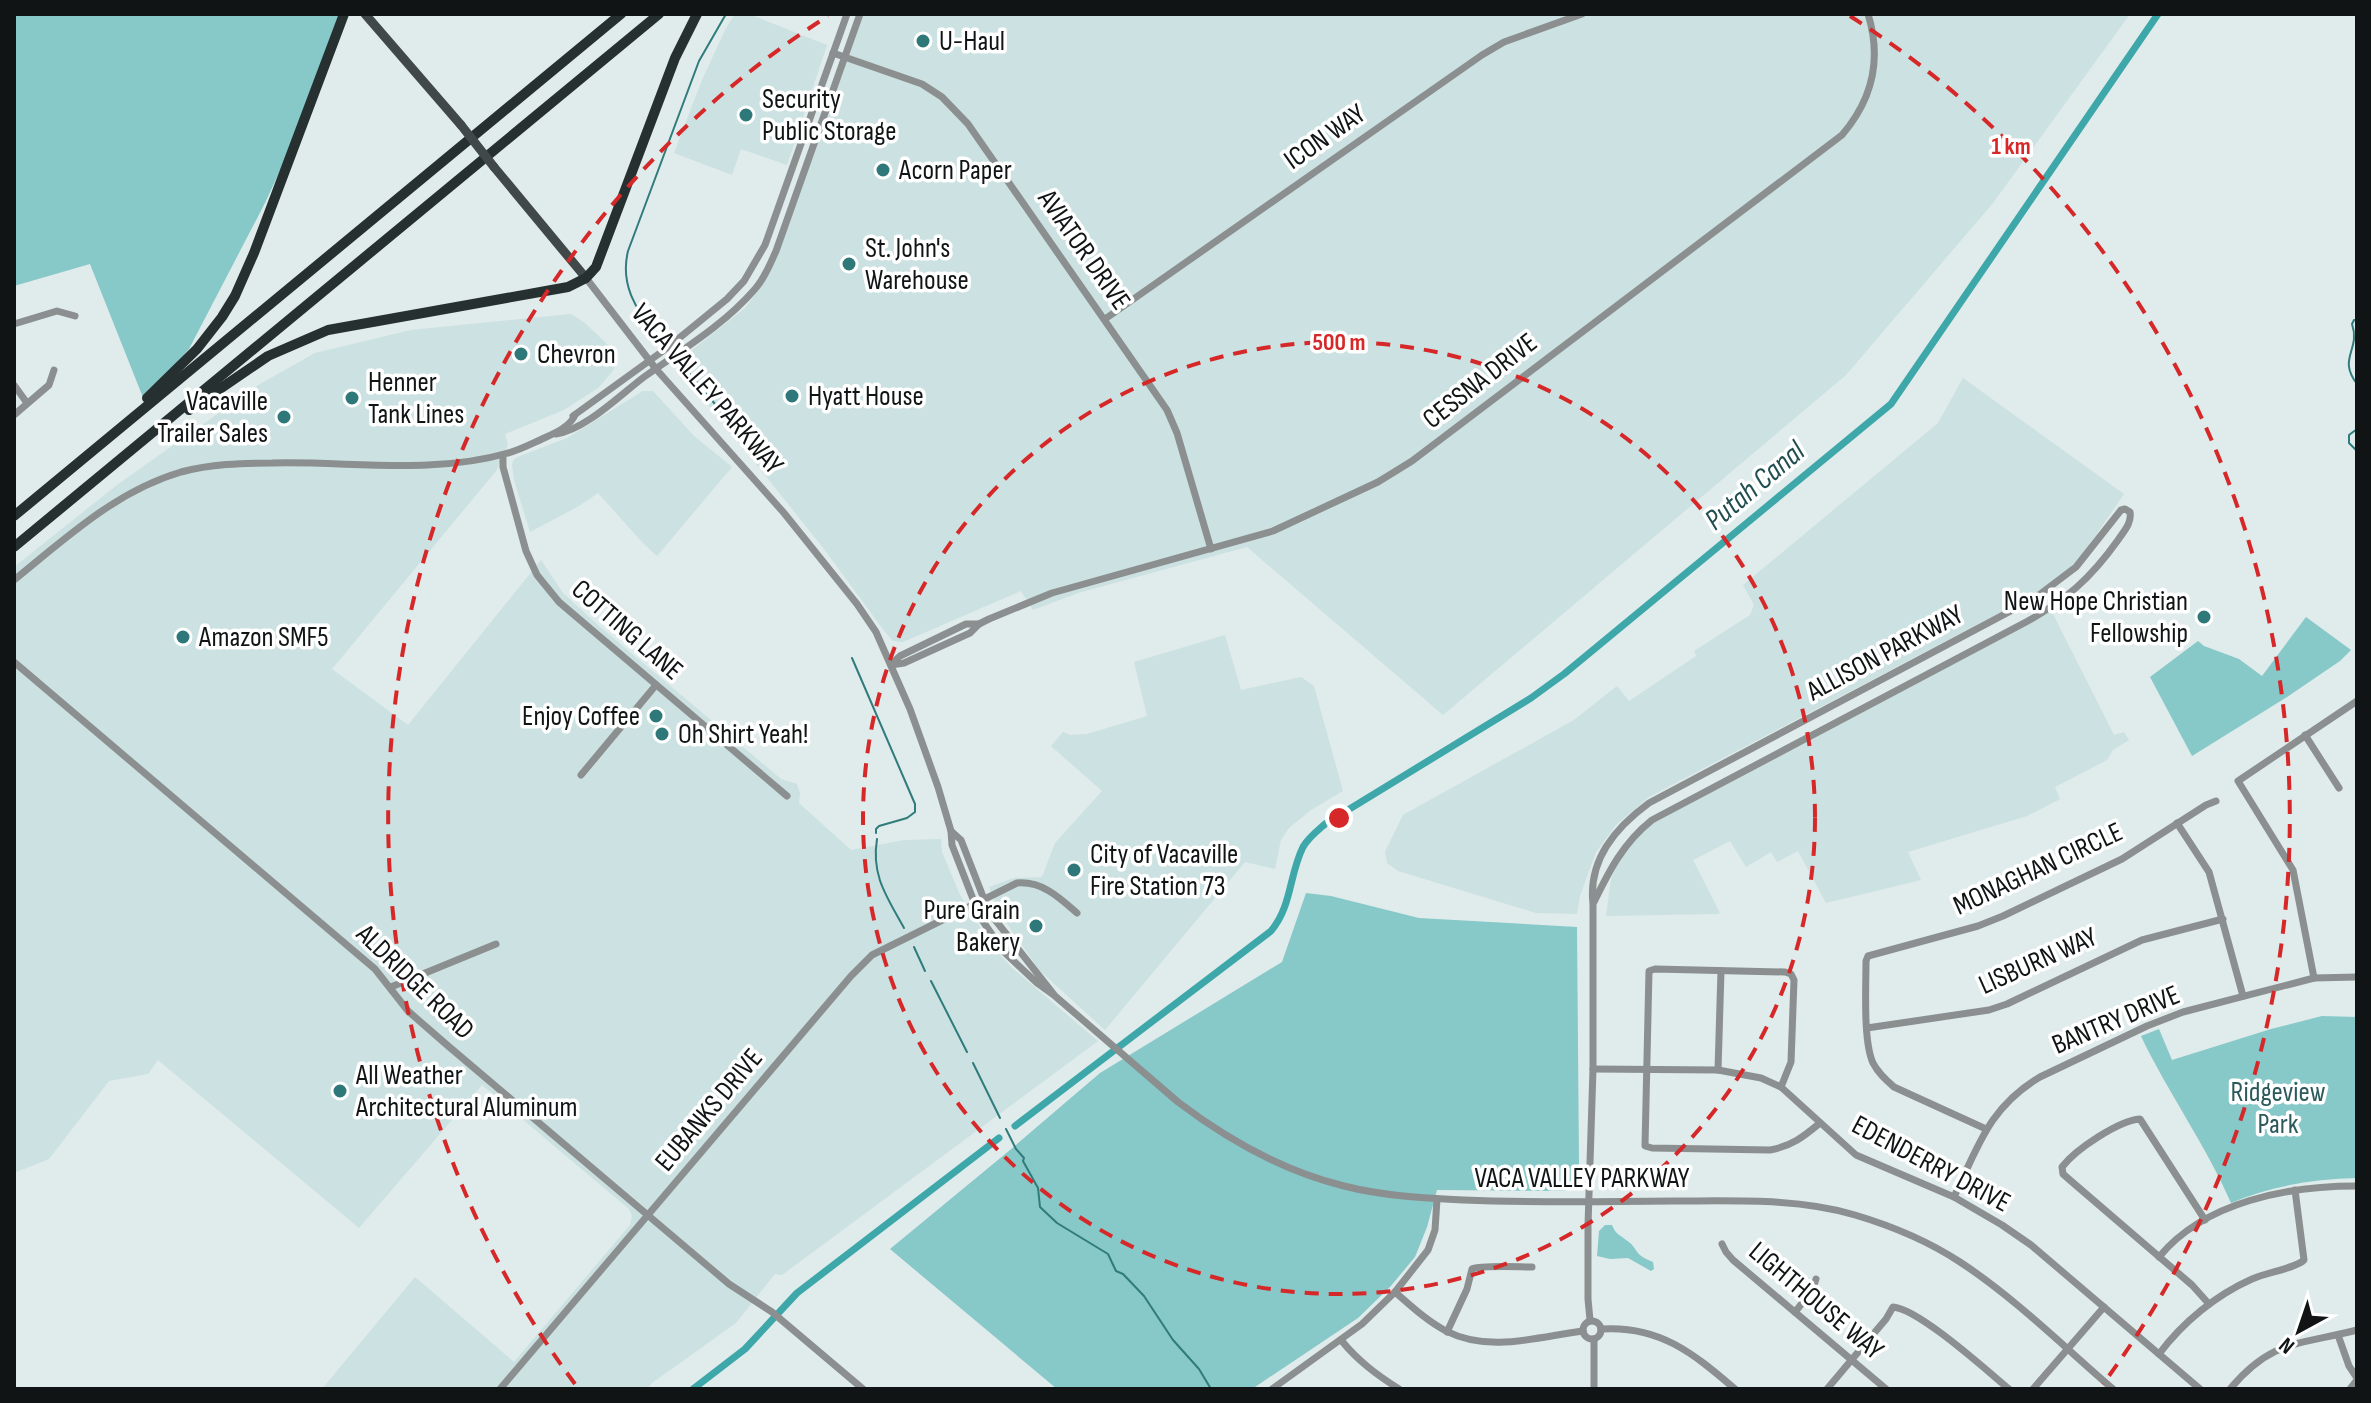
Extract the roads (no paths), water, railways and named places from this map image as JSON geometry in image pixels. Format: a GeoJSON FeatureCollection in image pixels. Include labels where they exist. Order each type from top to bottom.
{"type":"FeatureCollection","features":[{"type":"Feature","properties":{"kind":"highway"},"geometry":{"type":"LineString","coordinates":[[83,459],[190,357],[235,296],[344,14]]}},
{"type":"Feature","properties":{"kind":"highway"},"geometry":{"type":"LineString","coordinates":[[14,516],[621,14]]}},
{"type":"Feature","properties":{"kind":"highway"},"geometry":{"type":"LineString","coordinates":[[14,547],[659,14]]}},
{"type":"Feature","properties":{"kind":"highway"},"geometry":{"type":"LineString","coordinates":[[169,420],[191,409],[268,356],[328,330],[568,287],[586,278],[596,267],[675,58],[697,14]]}},
{"type":"Feature","properties":{"kind":"main road","name":"VACA VALLEY PARKWAY"},"geometry":{"type":"LineString","coordinates":[[365,14],[586,278]]}},
{"type":"Feature","properties":{"kind":"street"},"geometry":{"type":"LineString","coordinates":[[14,580],[85,521],[128,493],[183,471],[210,465],[248,463],[428,466],[503,455],[550,435],[727,299],[744,281],[760,254],[774,218],[847,14]]}},
{"type":"Feature","properties":{"kind":"street"},"geometry":{"type":"LineString","coordinates":[[550,435],[566,433],[578,425],[690,345],[750,295],[768,270],[776,251],[860,14]]}},
{"type":"Feature","properties":{"kind":"street","name":"ICON WAY"},"geometry":{"type":"LineString","coordinates":[[1105,319],[1482,55],[1504,42],[1582,14]]}},
{"type":"Feature","properties":{"kind":"street","name":"CESSNA DRIVE"},"geometry":{"type":"LineString","coordinates":[[891,665],[900,656],[966,624],[979,624],[1069,587],[1273,531],[1336,503],[1403,467],[1832,144],[1857,115],[1871,85],[1875,50],[1868,14]]}},
{"type":"Feature","properties":{"kind":"street","name":"AVIATOR DRIVE"},"geometry":{"type":"LineString","coordinates":[[833,53],[922,84],[956,111],[976,135],[1167,410],[1177,433],[1211,549]]}},
{"type":"Feature","properties":{"kind":"street"},"geometry":{"type":"LineString","coordinates":[[750,295],[747,285],[768,248],[775,226],[774,218]]}},
{"type":"Feature","properties":{"kind":"street","name":"VACA VALLEY PARKWAY"},"geometry":{"type":"LineString","coordinates":[[586,278],[656,369],[784,513],[876,632],[938,787],[951,831],[961,840],[979,901],[1055,996],[1203,1121],[1228,1138],[1278,1163],[1344,1186],[1389,1195],[1525,1203],[1753,1201],[1818,1207],[1854,1215],[1907,1234],[1960,1262],[2000,1291],[2113,1389]]}},
{"type":"Feature","properties":{"kind":"street"},"geometry":{"type":"LineString","coordinates":[[14,324],[57,311],[75,316]]}},
{"type":"Feature","properties":{"kind":"street"},"geometry":{"type":"LineString","coordinates":[[14,415],[49,385],[54,370]]}},
{"type":"Feature","properties":{"kind":"street"},"geometry":{"type":"LineString","coordinates":[[14,385],[27,403]]}},
{"type":"Feature","properties":{"kind":"street","name":"COTTING LANE"},"geometry":{"type":"LineString","coordinates":[[503,455],[503,467],[526,551],[537,575],[559,602],[787,796]]}},
{"type":"Feature","properties":{"kind":"street","name":"ALLISON PARKWAY"},"geometry":{"type":"LineString","coordinates":[[1590,1320],[1588,1202],[1593,1069],[1591,888],[1603,850],[1616,830],[1649,803],[2035,598],[2076,567],[2121,510],[2130,512],[2130,522],[2102,562],[2086,581],[2055,605],[1652,820],[1630,839],[1613,862],[1593,904]]}},
{"type":"Feature","properties":{"kind":"street","name":"ALDRIDGE ROAD"},"geometry":{"type":"LineString","coordinates":[[14,662],[375,969],[423,1025],[729,1284],[772,1312],[863,1389]]}},
{"type":"Feature","properties":{"kind":"street"},"geometry":{"type":"LineString","coordinates":[[581,775],[656,685]]}},
{"type":"Feature","properties":{"kind":"street"},"geometry":{"type":"LineString","coordinates":[[2314,978],[2293,870],[2238,781],[2357,701]]}},
{"type":"Feature","properties":{"kind":"street"},"geometry":{"type":"LineString","coordinates":[[2305,735],[2339,788]]}},
{"type":"Feature","properties":{"kind":"street"},"geometry":{"type":"LineString","coordinates":[[2216,801],[2177,823],[2209,872],[2243,996]]}},
{"type":"Feature","properties":{"kind":"street","name":"MONAGHAN CIRCLE"},"geometry":{"type":"LineString","coordinates":[[1986,1129],[1894,1087],[1873,1064],[1867,1028],[1868,956],[1978,926],[2003,916],[2122,859],[2177,823]]}},
{"type":"Feature","properties":{"kind":"street","name":"EUBANKS DRIVE"},"geometry":{"type":"LineString","coordinates":[[500,1389],[872,955],[1007,887],[1028,882],[1049,890],[1077,913]]}},
{"type":"Feature","properties":{"kind":"street","name":"LISBURN WAY"},"geometry":{"type":"LineString","coordinates":[[1867,1028],[1989,1010],[2142,940],[2223,919]]}},
{"type":"Feature","properties":{"kind":"street"},"geometry":{"type":"LineString","coordinates":[[391,987],[496,944]]}},
{"type":"Feature","properties":{"kind":"street"},"geometry":{"type":"LineString","coordinates":[[1781,1087],[1791,1062],[1794,980],[1791,974],[1649,971],[1645,1146],[1770,1150],[1799,1141],[1820,1123]]}},
{"type":"Feature","properties":{"kind":"street"},"geometry":{"type":"LineString","coordinates":[[1718,1070],[1721,971]]}},
{"type":"Feature","properties":{"kind":"street","name":"BANTRY DRIVE"},"geometry":{"type":"LineString","coordinates":[[1954,1197],[1986,1129],[2007,1101],[2040,1077],[2183,1012],[2314,978],[2357,977]]}},
{"type":"Feature","properties":{"kind":"street","name":"EDENDERRY DRIVE"},"geometry":{"type":"LineString","coordinates":[[1593,1069],[1718,1070],[1761,1078],[1781,1087],[1856,1155],[1954,1197],[2031,1245],[2159,1354]]}},
{"type":"Feature","properties":{"kind":"street"},"geometry":{"type":"LineString","coordinates":[[2205,1220],[2140,1119],[2099,1137],[2069,1158],[2062,1167],[2063,1174],[2192,1285],[2209,1304]]}},
{"type":"Feature","properties":{"kind":"street"},"geometry":{"type":"LineString","coordinates":[[2159,1257],[2181,1236],[2205,1220],[2262,1197],[2295,1190],[2357,1186]]}},
{"type":"Feature","properties":{"kind":"street"},"geometry":{"type":"LineString","coordinates":[[2200,1389],[2159,1354],[2209,1304],[2251,1279],[2299,1265],[2304,1260],[2295,1190]]}},
{"type":"Feature","properties":{"kind":"street"},"geometry":{"type":"LineString","coordinates":[[1272,1389],[1285,1385],[1380,1308],[1395,1292],[1428,1250],[1435,1230],[1437,1199]]}},
{"type":"Feature","properties":{"kind":"street","name":"LIGHTHOUSE WAY"},"geometry":{"type":"LineString","coordinates":[[1722,1244],[1733,1260],[1886,1389]]}},
{"type":"Feature","properties":{"kind":"street"},"geometry":{"type":"LineString","coordinates":[[1447,1332],[1464,1296],[1472,1269],[1478,1266],[1532,1267]]}},
{"type":"Feature","properties":{"kind":"street"},"geometry":{"type":"LineString","coordinates":[[1795,1312],[1812,1291],[1816,1279]]}},
{"type":"Feature","properties":{"kind":"street"},"geometry":{"type":"LineString","coordinates":[[1395,1292],[1427,1319],[1447,1332],[1466,1339],[1495,1344],[1583,1331]]}},
{"type":"Feature","properties":{"kind":"street"},"geometry":{"type":"LineString","coordinates":[[1827,1389],[1893,1307],[1898,1307],[1952,1341],[2009,1389]]}},
{"type":"Feature","properties":{"kind":"street"},"geometry":{"type":"LineString","coordinates":[[2033,1389],[2104,1307]]}},
{"type":"Feature","properties":{"kind":"street"},"geometry":{"type":"LineString","coordinates":[[1590,1320],[1598,1323],[1601,1329],[1594,1339],[1586,1337],[1583,1331],[1583,1325],[1590,1320]]}},
{"type":"Feature","properties":{"kind":"street"},"geometry":{"type":"LineString","coordinates":[[1601,1329],[1628,1328],[1658,1336],[1698,1357],[1735,1389]]}},
{"type":"Feature","properties":{"kind":"street"},"geometry":{"type":"LineString","coordinates":[[2230,1389],[2242,1374],[2273,1351],[2294,1343],[2357,1330]]}},
{"type":"Feature","properties":{"kind":"street"},"geometry":{"type":"LineString","coordinates":[[2338,1335],[2357,1379],[2350,1389]]}},
{"type":"Feature","properties":{"kind":"street"},"geometry":{"type":"LineString","coordinates":[[1594,1339],[1594,1389]]}},
{"type":"Feature","properties":{"kind":"street"},"geometry":{"type":"LineString","coordinates":[[1341,1340],[1372,1372],[1399,1389]]}},
{"type":"Feature","properties":{"kind":"waterway"},"geometry":{"type":"LineString","coordinates":[[656,333],[631,295],[626,274],[628,251],[699,61],[726,14]]}},
{"type":"Feature","properties":{"kind":"waterway","name":"Putah Canal"},"geometry":{"type":"LineString","coordinates":[[1015,1126],[1271,931],[1287,901],[1303,847],[1325,824],[1531,698],[1564,674],[1891,404],[2158,14]]}},
{"type":"Feature","properties":{"kind":"waterway"},"geometry":{"type":"LineString","coordinates":[[2357,320],[2352,324],[2354,341],[2349,360],[2351,375],[2357,384]]}},
{"type":"Feature","properties":{"kind":"waterway"},"geometry":{"type":"LineString","coordinates":[[688,372],[731,423]]}},
{"type":"Feature","properties":{"kind":"waterway"},"geometry":{"type":"LineString","coordinates":[[2357,429],[2349,435],[2349,443],[2357,451]]}},
{"type":"Feature","properties":{"kind":"waterway"},"geometry":{"type":"LineString","coordinates":[[852,658],[915,804],[915,812],[907,818],[879,826],[876,833]]}},
{"type":"Feature","properties":{"kind":"waterway"},"geometry":{"type":"LineString","coordinates":[[877,839],[878,875],[904,928]]}},
{"type":"Feature","properties":{"kind":"waterway"},"geometry":{"type":"LineString","coordinates":[[914,947],[925,971]]}},
{"type":"Feature","properties":{"kind":"waterway"},"geometry":{"type":"LineString","coordinates":[[931,981],[967,1052]]}},
{"type":"Feature","properties":{"kind":"waterway"},"geometry":{"type":"LineString","coordinates":[[973,1063],[1000,1118]]}},
{"type":"Feature","properties":{"kind":"waterway"},"geometry":{"type":"LineString","coordinates":[[1006,1129],[1038,1188],[1040,1207],[1057,1223],[1108,1254],[1116,1271],[1123,1274],[1144,1296],[1211,1389]]}},
{"type":"Feature","properties":{"kind":"waterway"},"geometry":{"type":"LineString","coordinates":[[693,1389],[745,1349],[797,1293],[999,1138]]}},
{"type":"Feature","properties":{"kind":"place","name":"U-Haul"},"geometry":{"type":"Point","coordinates":[923,41]}},
{"type":"Feature","properties":{"kind":"place","name":"Security Public Storage"},"geometry":{"type":"Point","coordinates":[746,115]}},
{"type":"Feature","properties":{"kind":"place","name":"Acorn Paper"},"geometry":{"type":"Point","coordinates":[883,170]}},
{"type":"Feature","properties":{"kind":"place","name":"St. John's Warehouse"},"geometry":{"type":"Point","coordinates":[849,264]}},
{"type":"Feature","properties":{"kind":"place","name":"Chevron"},"geometry":{"type":"Point","coordinates":[521,354]}},
{"type":"Feature","properties":{"kind":"place","name":"Hyatt House"},"geometry":{"type":"Point","coordinates":[792,396]}},
{"type":"Feature","properties":{"kind":"place","name":"Henner Tank Lines"},"geometry":{"type":"Point","coordinates":[352,398]}},
{"type":"Feature","properties":{"kind":"place","name":"Vacaville Trailer Sales"},"geometry":{"type":"Point","coordinates":[284,417]}},
{"type":"Feature","properties":{"kind":"place","name":"New Hope Christian Fellowship"},"geometry":{"type":"Point","coordinates":[2204,617]}},
{"type":"Feature","properties":{"kind":"place","name":"Amazon SMF5"},"geometry":{"type":"Point","coordinates":[183,637]}},
{"type":"Feature","properties":{"kind":"place","name":"Enjoy Coffee"},"geometry":{"type":"Point","coordinates":[656,716]}},
{"type":"Feature","properties":{"kind":"place","name":"Oh Shirt Yeah!"},"geometry":{"type":"Point","coordinates":[662,734]}},
{"type":"Feature","properties":{"kind":"place","name":"City of Vacaville Fire Station 73"},"geometry":{"type":"Point","coordinates":[1074,870]}},
{"type":"Feature","properties":{"kind":"place","name":"Pure Grain Bakery"},"geometry":{"type":"Point","coordinates":[1036,926]}},
{"type":"Feature","properties":{"kind":"place","name":"All Weather Architectural Aluminum"},"geometry":{"type":"Point","coordinates":[340,1091]}},
{"type":"Feature","properties":{"kind":"park label","name":"Ridgeview Park"},"geometry":{"type":"Point","coordinates":[2278,1108]}}]}
